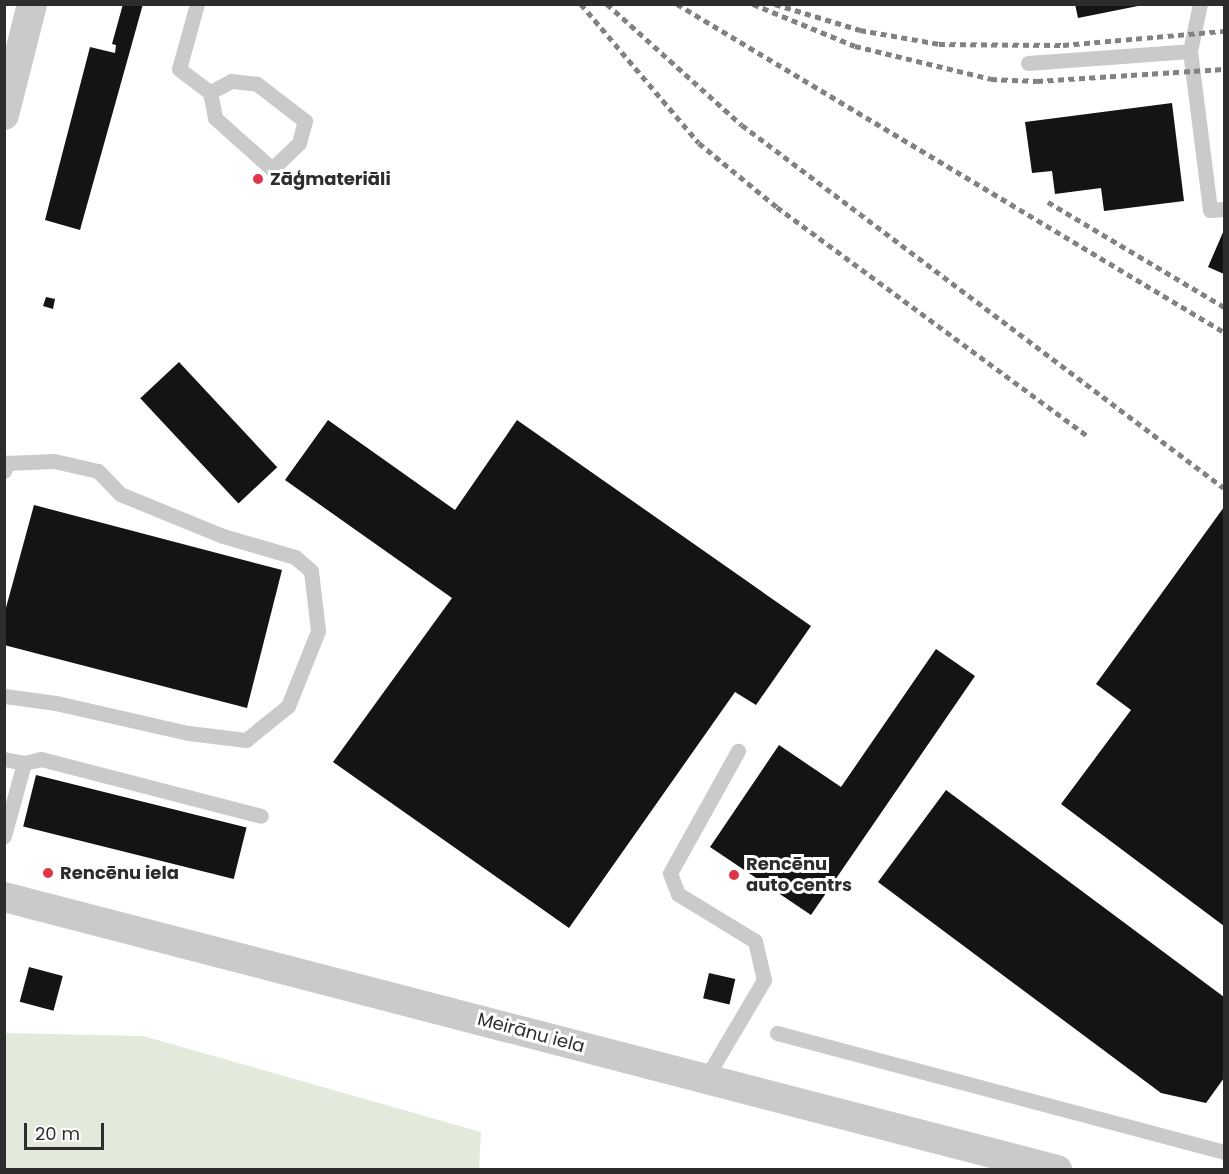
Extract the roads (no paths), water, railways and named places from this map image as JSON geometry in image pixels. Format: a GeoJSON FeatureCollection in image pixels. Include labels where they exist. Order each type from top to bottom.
{"type":"FeatureCollection","features":[{"type":"Feature","properties":{"kind":"street"},"geometry":{"type":"LineString","coordinates":[[4,115],[32,4]]}},
{"type":"Feature","properties":{"kind":"street","name":"Meirānu iela"},"geometry":{"type":"LineString","coordinates":[[4,897],[1057,1170]]}},
{"type":"Feature","properties":{"kind":"lane"},"geometry":{"type":"LineString","coordinates":[[197,4],[179,69],[210,92],[215,118],[272,169],[299,143],[305,121],[257,84],[231,81],[210,92]]}},
{"type":"Feature","properties":{"kind":"lane"},"geometry":{"type":"LineString","coordinates":[[1200,4],[1190,51],[1210,210],[1224,209]]}},
{"type":"Feature","properties":{"kind":"lane"},"geometry":{"type":"LineString","coordinates":[[1028,63],[1190,51]]}},
{"type":"Feature","properties":{"kind":"lane"},"geometry":{"type":"LineString","coordinates":[[4,471],[7,463],[54,461],[98,471],[120,494],[223,536],[295,557],[311,571],[318,631],[288,706],[246,740],[188,733],[56,703],[4,696]]}},
{"type":"Feature","properties":{"kind":"lane"},"geometry":{"type":"LineString","coordinates":[[706,1078],[764,980],[755,941],[678,894],[670,873],[738,751]]}},
{"type":"Feature","properties":{"kind":"lane"},"geometry":{"type":"LineString","coordinates":[[4,759],[24,763],[41,759],[261,816]]}},
{"type":"Feature","properties":{"kind":"lane"},"geometry":{"type":"LineString","coordinates":[[4,836],[24,763]]}},
{"type":"Feature","properties":{"kind":"lane"},"geometry":{"type":"LineString","coordinates":[[777,1033],[1224,1152]]}},
{"type":"Feature","properties":{"kind":"railway"},"geometry":{"type":"LineString","coordinates":[[581,4],[699,143],[777,207],[1088,436]]}},
{"type":"Feature","properties":{"kind":"railway"},"geometry":{"type":"LineString","coordinates":[[607,4],[742,125],[1224,488]]}},
{"type":"Feature","properties":{"kind":"railway"},"geometry":{"type":"LineString","coordinates":[[677,4],[1224,332]]}},
{"type":"Feature","properties":{"kind":"railway"},"geometry":{"type":"LineString","coordinates":[[753,4],[855,46],[991,79],[1037,81],[1224,69]]}},
{"type":"Feature","properties":{"kind":"railway"},"geometry":{"type":"LineString","coordinates":[[775,4],[860,30],[939,44],[1063,45],[1224,31]]}},
{"type":"Feature","properties":{"kind":"railway"},"geometry":{"type":"LineString","coordinates":[[898,4],[994,4]]}},
{"type":"Feature","properties":{"kind":"railway"},"geometry":{"type":"LineString","coordinates":[[1048,202],[1224,307]]}},
{"type":"Feature","properties":{"kind":"place","name":"Zāģmateriāli"},"geometry":{"type":"Point","coordinates":[258,179]}},
{"type":"Feature","properties":{"kind":"place","name":"Rencēnu iela"},"geometry":{"type":"Point","coordinates":[48,873]}},
{"type":"Feature","properties":{"kind":"place","name":"Rencēnu auto centrs"},"geometry":{"type":"Point","coordinates":[734,875]}}]}
